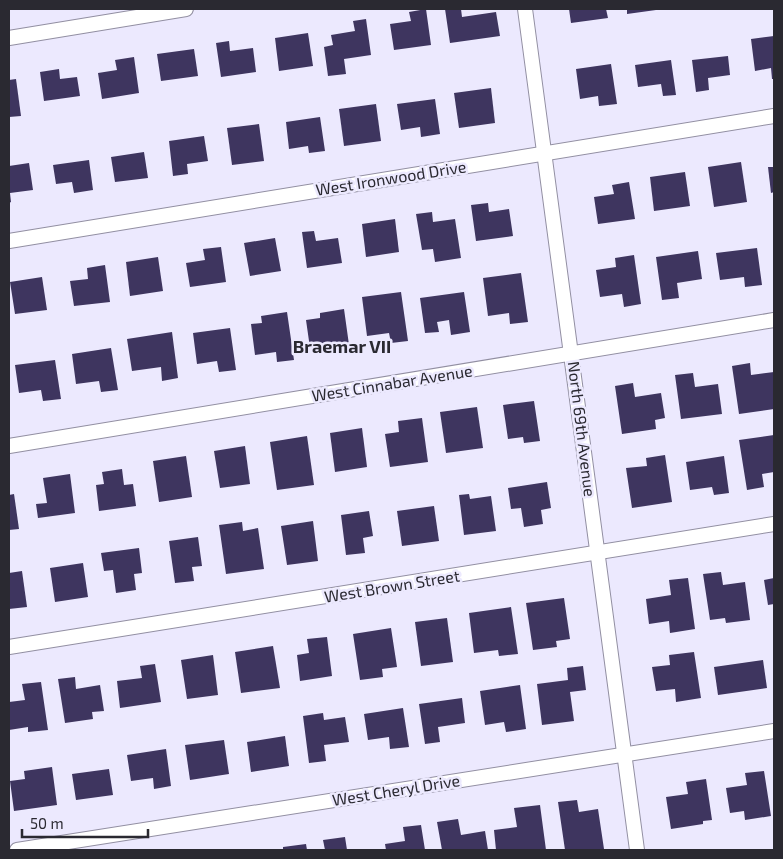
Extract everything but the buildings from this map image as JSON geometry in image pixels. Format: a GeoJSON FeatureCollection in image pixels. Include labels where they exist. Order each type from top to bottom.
{"type":"FeatureCollection","features":[{"type":"Feature","properties":{"kind":"street"},"geometry":{"type":"LineString","coordinates":[[9,38],[186,9]]}},
{"type":"Feature","properties":{"kind":"street","name":"North 69th Avenue"},"geometry":{"type":"LineString","coordinates":[[525,9],[637,850]]}},
{"type":"Feature","properties":{"kind":"street","name":"West Ironwood Drive"},"geometry":{"type":"LineString","coordinates":[[9,241],[774,116]]}},
{"type":"Feature","properties":{"kind":"street","name":"West Cinnabar Avenue"},"geometry":{"type":"LineString","coordinates":[[9,446],[774,320]]}},
{"type":"Feature","properties":{"kind":"street","name":"West Brown Street"},"geometry":{"type":"LineString","coordinates":[[9,647],[774,524]]}},
{"type":"Feature","properties":{"kind":"street","name":"West Cheryl Drive"},"geometry":{"type":"LineString","coordinates":[[17,850],[774,731]]}},
{"type":"Feature","properties":{"kind":"district","name":"Braemar VII"},"geometry":{"type":"Point","coordinates":[342,347]}}]}
